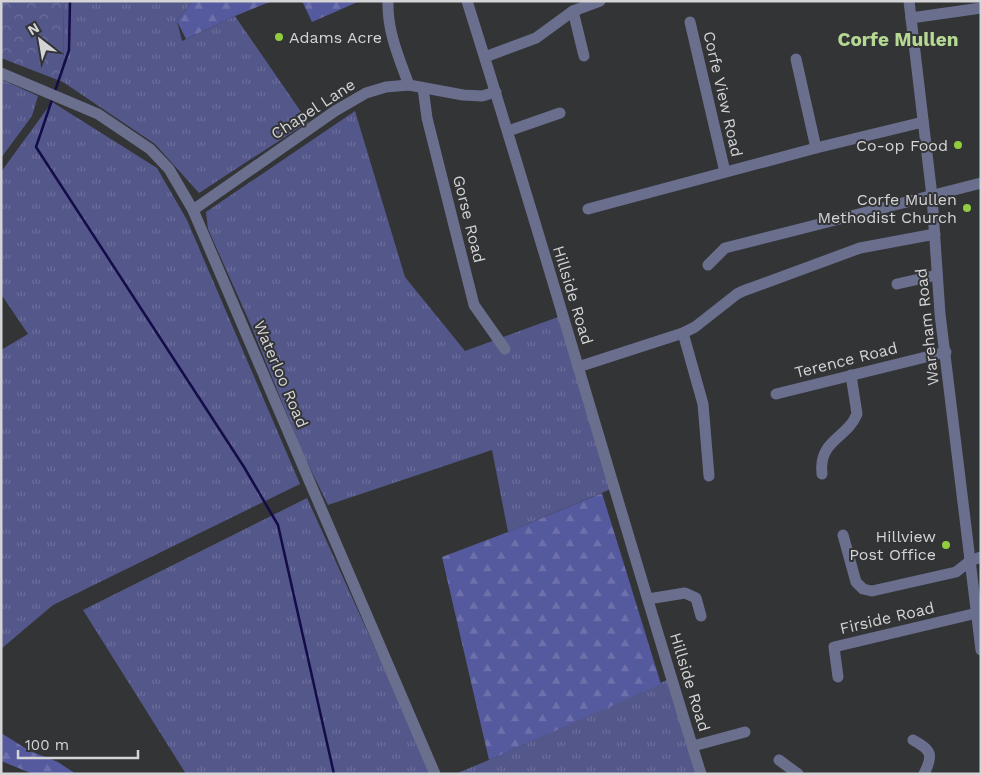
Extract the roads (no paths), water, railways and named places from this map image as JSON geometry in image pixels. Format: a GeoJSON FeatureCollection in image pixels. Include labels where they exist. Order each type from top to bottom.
{"type":"FeatureCollection","features":[{"type":"Feature","properties":{"kind":"street"},"geometry":{"type":"LineString","coordinates":[[388,1],[387,13],[391,35],[409,85]]}},
{"type":"Feature","properties":{"kind":"street","name":"Hillside Road"},"geometry":{"type":"LineString","coordinates":[[467,1],[508,130],[702,774]]}},
{"type":"Feature","properties":{"kind":"street"},"geometry":{"type":"LineString","coordinates":[[485,58],[536,38],[573,11],[600,1]]}},
{"type":"Feature","properties":{"kind":"street","name":"Wareham Road"},"geometry":{"type":"LineString","coordinates":[[909,1],[932,196],[937,275],[946,352],[975,559],[977,613],[981,650]]}},
{"type":"Feature","properties":{"kind":"street"},"geometry":{"type":"LineString","coordinates":[[910,18],[981,8]]}},
{"type":"Feature","properties":{"kind":"street"},"geometry":{"type":"LineString","coordinates":[[573,11],[584,56]]}},
{"type":"Feature","properties":{"kind":"street","name":"Corfe View Road"},"geometry":{"type":"LineString","coordinates":[[690,22],[725,172]]}},
{"type":"Feature","properties":{"kind":"street"},"geometry":{"type":"LineString","coordinates":[[796,59],[816,148]]}},
{"type":"Feature","properties":{"kind":"street","name":"Waterloo Road"},"geometry":{"type":"LineString","coordinates":[[1,73],[98,114],[150,149],[170,169],[193,210],[435,774]]}},
{"type":"Feature","properties":{"kind":"street","name":"Chapel Lane"},"geometry":{"type":"LineString","coordinates":[[193,210],[336,111],[366,93],[386,87],[409,85],[463,95],[482,96],[496,92]]}},
{"type":"Feature","properties":{"kind":"street","name":"Gorse Road"},"geometry":{"type":"LineString","coordinates":[[423,88],[427,118],[474,305],[505,349]]}},
{"type":"Feature","properties":{"kind":"street"},"geometry":{"type":"LineString","coordinates":[[508,130],[560,113]]}},
{"type":"Feature","properties":{"kind":"street","name":"Corfe View Road"},"geometry":{"type":"LineString","coordinates":[[588,209],[816,148],[923,122]]}},
{"type":"Feature","properties":{"kind":"street"},"geometry":{"type":"LineString","coordinates":[[708,265],[725,248],[981,183]]}},
{"type":"Feature","properties":{"kind":"street"},"geometry":{"type":"LineString","coordinates":[[578,367],[683,333],[695,327],[743,291],[860,248],[935,234]]}},
{"type":"Feature","properties":{"kind":"street"},"geometry":{"type":"LineString","coordinates":[[897,284],[937,275]]}},
{"type":"Feature","properties":{"kind":"street"},"geometry":{"type":"LineString","coordinates":[[683,333],[703,404],[709,476]]}},
{"type":"Feature","properties":{"kind":"street","name":"Terence Road"},"geometry":{"type":"LineString","coordinates":[[780,390],[946,352]]}},
{"type":"Feature","properties":{"kind":"street"},"geometry":{"type":"LineString","coordinates":[[822,474],[821,464],[825,452],[857,414],[850,375]]}},
{"type":"Feature","properties":{"kind":"street"},"geometry":{"type":"LineString","coordinates":[[843,535],[856,582],[863,589],[872,591],[956,572],[975,559]]}},
{"type":"Feature","properties":{"kind":"street","name":"Hillside Road"},"geometry":{"type":"LineString","coordinates":[[648,599],[685,593],[696,598],[701,616]]}},
{"type":"Feature","properties":{"kind":"street","name":"Firside Road"},"geometry":{"type":"LineString","coordinates":[[838,677],[834,647],[977,613]]}},
{"type":"Feature","properties":{"kind":"street"},"geometry":{"type":"LineString","coordinates":[[693,746],[745,732]]}},
{"type":"Feature","properties":{"kind":"street"},"geometry":{"type":"LineString","coordinates":[[913,740],[927,748],[930,754],[924,774]]}},
{"type":"Feature","properties":{"kind":"street"},"geometry":{"type":"LineString","coordinates":[[779,760],[798,774]]}},
{"type":"Feature","properties":{"kind":"waterway"},"geometry":{"type":"LineString","coordinates":[[55,91],[69,50],[70,1]]}},
{"type":"Feature","properties":{"kind":"waterway"},"geometry":{"type":"LineString","coordinates":[[52,100],[36,147],[244,467],[278,525],[334,774]]}},
{"type":"Feature","properties":{"kind":"place","name":"Adams Acre"},"geometry":{"type":"Point","coordinates":[279,37]}},
{"type":"Feature","properties":{"kind":"place","name":"Co-op Food"},"geometry":{"type":"Point","coordinates":[958,145]}},
{"type":"Feature","properties":{"kind":"place","name":"Corfe Mullen Methodist Church"},"geometry":{"type":"Point","coordinates":[967,208]}},
{"type":"Feature","properties":{"kind":"place","name":"Hillview Post Office"},"geometry":{"type":"Point","coordinates":[946,545]}},
{"type":"Feature","properties":{"kind":"district","name":"Corfe Mullen"},"geometry":{"type":"Point","coordinates":[898,39]}}]}
